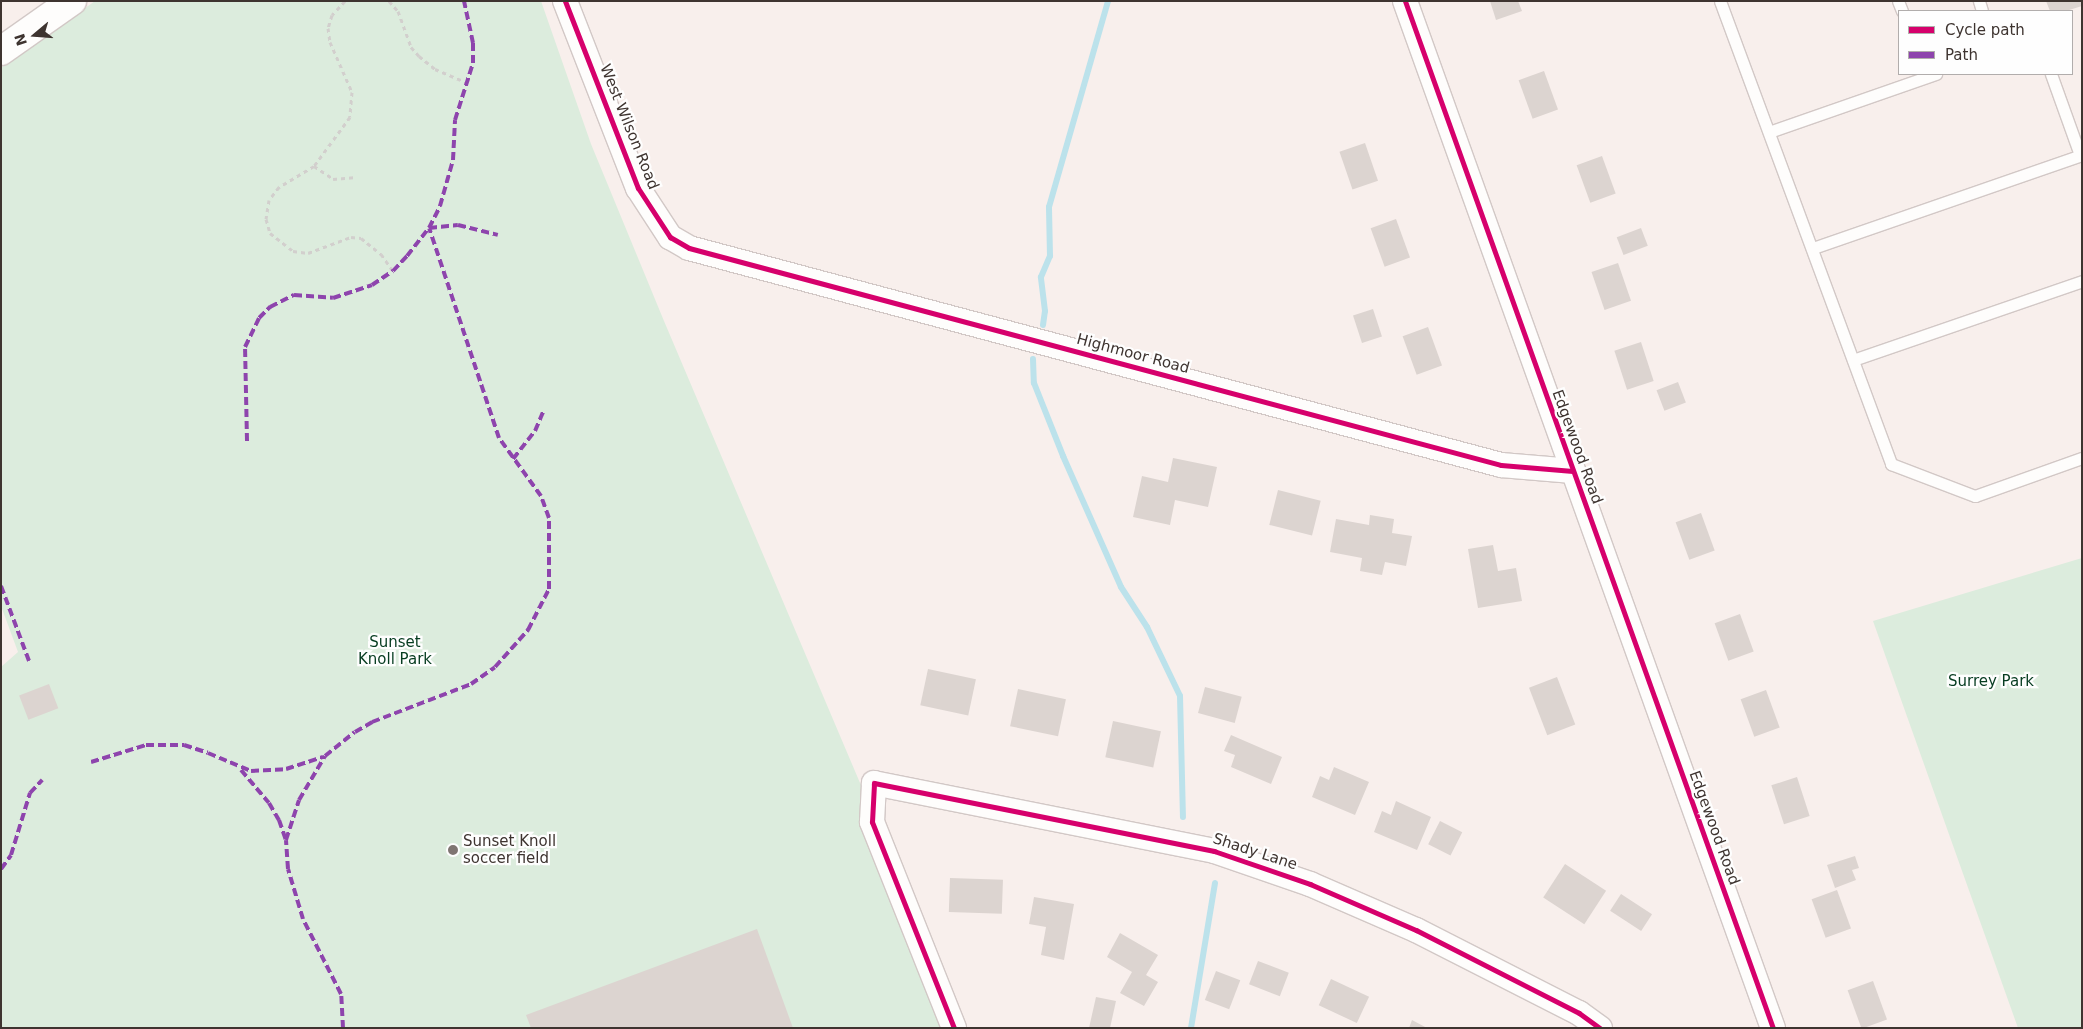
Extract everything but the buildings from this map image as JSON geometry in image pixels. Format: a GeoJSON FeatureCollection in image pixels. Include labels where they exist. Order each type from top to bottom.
{"type":"FeatureCollection","features":[{"type":"Feature","properties":{"kind":"main road"},"geometry":{"type":"LineString","coordinates":[[1,51],[72,1]]}},
{"type":"Feature","properties":{"kind":"street","name":"West Wilson Road"},"geometry":{"type":"LineString","coordinates":[[565,1],[638,188],[670,237],[689,248]]}},
{"type":"Feature","properties":{"kind":"street","name":"Edgewood Road"},"geometry":{"type":"LineString","coordinates":[[1405,1],[1773,1028]]}},
{"type":"Feature","properties":{"kind":"street","name":"Highmoor Road"},"geometry":{"type":"LineString","coordinates":[[689,248],[1501,465],[1573,472]]}},
{"type":"Feature","properties":{"kind":"street","name":"Shady Lane"},"geometry":{"type":"LineString","coordinates":[[954,1028],[872,822],[874,783],[1214,851],[1310,884],[1416,930],[1579,1013],[1600,1028]]}},
{"type":"Feature","properties":{"kind":"lane"},"geometry":{"type":"LineString","coordinates":[[1720,1],[1814,248],[1891,464],[1975,496],[2082,458]]}},
{"type":"Feature","properties":{"kind":"lane"},"geometry":{"type":"LineString","coordinates":[[1769,132],[1928,75]]}},
{"type":"Feature","properties":{"kind":"lane"},"geometry":{"type":"LineString","coordinates":[[1814,248],[2081,155],[2051,75]]}},
{"type":"Feature","properties":{"kind":"lane"},"geometry":{"type":"LineString","coordinates":[[1853,360],[2082,281]]}},
{"type":"Feature","properties":{"kind":"path"},"geometry":{"type":"LineString","coordinates":[[345,1],[332,15],[328,28],[330,42],[352,92],[353,104],[342,132],[314,166],[279,187],[270,200],[266,219],[270,233],[293,251],[308,253],[351,237],[361,238],[381,254],[393,271]]}},
{"type":"Feature","properties":{"kind":"path"},"geometry":{"type":"LineString","coordinates":[[389,1],[398,11],[411,47],[418,56],[435,69],[468,83]]}},
{"type":"Feature","properties":{"kind":"path"},"geometry":{"type":"LineString","coordinates":[[314,166],[332,179],[357,177]]}},
{"type":"Feature","properties":{"kind":"green space","name":"Sunset Knoll Park"},"geometry":{"type":"Polygon","coordinates":[[[95,1],[541,1],[591,144],[664,321],[964,1028],[1,1028],[1,667],[18,652],[1,606],[1,68],[95,1]]]}},
{"type":"Feature","properties":{"kind":"green space","name":"Surrey Park"},"geometry":{"type":"Polygon","coordinates":[[[2082,558],[2082,1028],[2018,1028],[1873,621],[2082,558]]]}},
{"type":"Feature","properties":{"kind":"waterway"},"geometry":{"type":"LineString","coordinates":[[1043,325],[1045,311],[1041,277],[1050,256],[1049,207],[1108,1]]}},
{"type":"Feature","properties":{"kind":"waterway"},"geometry":{"type":"LineString","coordinates":[[1033,359],[1034,383],[1063,456],[1121,587],[1147,627],[1180,696],[1183,817]]}},
{"type":"Feature","properties":{"kind":"waterway"},"geometry":{"type":"LineString","coordinates":[[1191,1028],[1215,883]]}},
{"type":"Feature","properties":{"kind":"marked path"},"geometry":{"type":"LineString","coordinates":[[247,441],[245,347],[259,318],[270,307],[294,295],[333,298],[372,285],[393,271],[407,256],[429,228],[440,206],[453,160],[455,120],[473,63],[473,43],[464,1]]}},
{"type":"Feature","properties":{"kind":"marked path"},"geometry":{"type":"LineString","coordinates":[[343,1028],[341,994],[303,919],[288,869],[286,840],[299,800],[325,756],[355,732],[372,722],[471,684],[495,667],[528,630],[549,589],[549,518],[541,496],[499,438],[429,228],[458,225],[498,235]]}},
{"type":"Feature","properties":{"kind":"marked path"},"geometry":{"type":"LineString","coordinates":[[513,459],[535,431],[544,410]]}},
{"type":"Feature","properties":{"kind":"marked path"},"geometry":{"type":"LineString","coordinates":[[1,586],[29,661]]}},
{"type":"Feature","properties":{"kind":"marked path"},"geometry":{"type":"LineString","coordinates":[[91,762],[146,745],[184,745],[251,771],[286,769],[323,757]]}},
{"type":"Feature","properties":{"kind":"marked path"},"geometry":{"type":"LineString","coordinates":[[241,770],[269,803],[279,820],[286,840]]}},
{"type":"Feature","properties":{"kind":"marked path"},"geometry":{"type":"LineString","coordinates":[[1,869],[11,855],[30,793],[42,780]]}},
{"type":"Feature","properties":{"kind":"cycle path"},"geometry":{"type":"LineString","coordinates":[[565,1],[638,188],[670,237],[689,248],[1501,465],[1573,471]]}},
{"type":"Feature","properties":{"kind":"cycle path"},"geometry":{"type":"LineString","coordinates":[[1405,1],[1773,1028]]}},
{"type":"Feature","properties":{"kind":"cycle path"},"geometry":{"type":"LineString","coordinates":[[954,1028],[872,822],[874,783],[1214,851],[1310,884],[1416,930],[1579,1013],[1600,1028]]}},
{"type":"Feature","properties":{"kind":"place","name":"Sunset Knoll soccer field"},"geometry":{"type":"Point","coordinates":[453,850]}}]}
